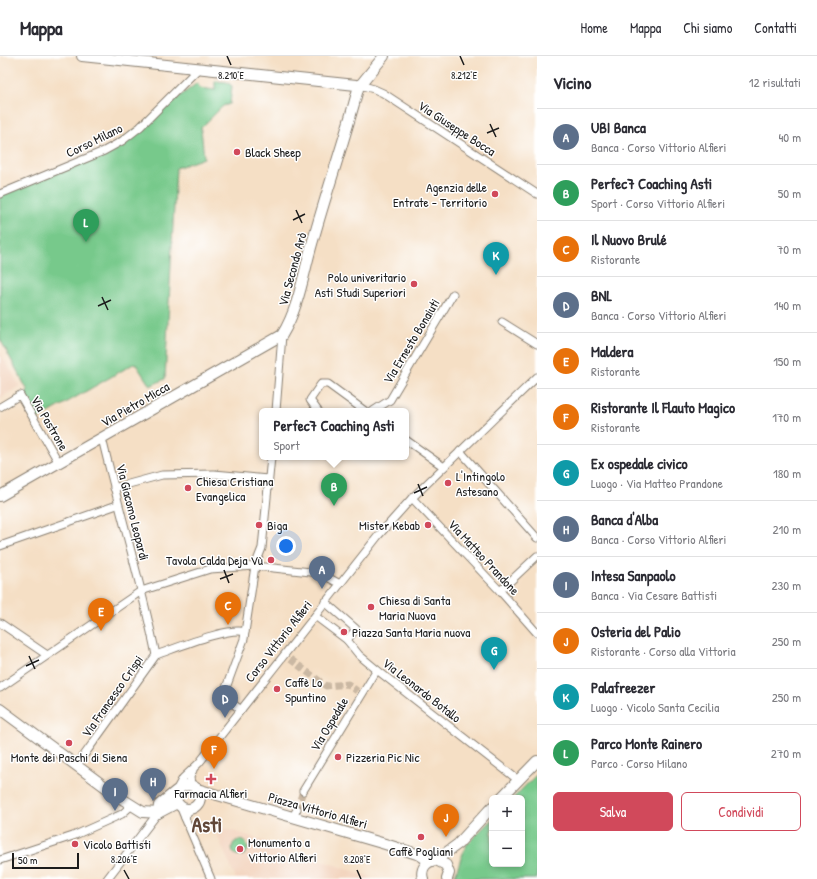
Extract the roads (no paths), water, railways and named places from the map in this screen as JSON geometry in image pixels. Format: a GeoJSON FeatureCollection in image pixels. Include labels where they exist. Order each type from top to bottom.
{"type":"FeatureCollection","features":[{"type":"Feature","properties":{"kind":"street"},"geometry":{"type":"LineString","coordinates":[[82,56],[139,59],[200,68],[360,86],[384,56]]}},
{"type":"Feature","properties":{"kind":"street","name":"Corso Milano"},"geometry":{"type":"LineString","coordinates":[[0,194],[104,151],[122,141],[136,131],[195,70],[200,68]]}},
{"type":"Feature","properties":{"kind":"street","name":"Via Giuseppe Bocca"},"geometry":{"type":"LineString","coordinates":[[360,86],[383,93],[537,194]]}},
{"type":"Feature","properties":{"kind":"street","name":"Via Secondo Arò"},"geometry":{"type":"LineString","coordinates":[[276,408],[282,335],[291,320],[313,237],[347,132],[360,86]]}},
{"type":"Feature","properties":{"kind":"street","name":"Via Ernesto Bonaiuti"},"geometry":{"type":"LineString","coordinates":[[378,408],[390,400],[452,294]]}},
{"type":"Feature","properties":{"kind":"street"},"geometry":{"type":"LineString","coordinates":[[502,322],[537,344]]}},
{"type":"Feature","properties":{"kind":"street","name":"Via Pietro Micca"},"geometry":{"type":"LineString","coordinates":[[0,496],[282,335]]}},
{"type":"Feature","properties":{"kind":"street","name":"Corso Vittorio Alfieri"},"geometry":{"type":"LineString","coordinates":[[107,879],[158,813],[159,805],[176,791],[183,778],[193,769],[287,657],[325,602],[378,536],[412,498],[537,377]]}},
{"type":"Feature","properties":{"kind":"street"},"geometry":{"type":"LineString","coordinates":[[316,408],[310,400],[322,384],[328,384],[361,408]]}},
{"type":"Feature","properties":{"kind":"street","name":"Via Pastrone"},"geometry":{"type":"LineString","coordinates":[[0,407],[20,395],[59,462]]}},
{"type":"Feature","properties":{"kind":"street","name":"Via Giacomo Leopardi"},"geometry":{"type":"LineString","coordinates":[[102,438],[117,505],[142,591]]}},
{"type":"Feature","properties":{"kind":"street"},"geometry":{"type":"LineString","coordinates":[[409,442],[444,467]]}},
{"type":"Feature","properties":{"kind":"street"},"geometry":{"type":"LineString","coordinates":[[460,451],[537,538]]}},
{"type":"Feature","properties":{"kind":"street"},"geometry":{"type":"LineString","coordinates":[[241,710],[223,696],[245,632],[255,566],[262,548],[271,460]]}},
{"type":"Feature","properties":{"kind":"street"},"geometry":{"type":"LineString","coordinates":[[114,488],[162,475],[214,474],[268,479]]}},
{"type":"Feature","properties":{"kind":"street","name":"Via Matteo Prandone"},"geometry":{"type":"LineString","coordinates":[[412,498],[500,591],[537,633]]}},
{"type":"Feature","properties":{"kind":"street"},"geometry":{"type":"LineString","coordinates":[[0,546],[117,505]]}},
{"type":"Feature","properties":{"kind":"street"},"geometry":{"type":"LineString","coordinates":[[500,591],[537,556]]}},
{"type":"Feature","properties":{"kind":"street"},"geometry":{"type":"LineString","coordinates":[[0,688],[142,591],[210,569],[255,566],[320,573],[340,584]]}},
{"type":"Feature","properties":{"kind":"street","name":"Via Francesco Crispi"},"geometry":{"type":"LineString","coordinates":[[77,765],[156,655],[142,591]]}},
{"type":"Feature","properties":{"kind":"street"},"geometry":{"type":"LineString","coordinates":[[325,602],[356,629],[347,640]]}},
{"type":"Feature","properties":{"kind":"street","name":"Via Leonardo Botallo"},"geometry":{"type":"LineString","coordinates":[[315,616],[347,640],[359,655],[518,780]]}},
{"type":"Feature","properties":{"kind":"street"},"geometry":{"type":"LineString","coordinates":[[0,623],[47,655]]}},
{"type":"Feature","properties":{"kind":"street"},"geometry":{"type":"LineString","coordinates":[[156,655],[224,632],[239,630],[245,632]]}},
{"type":"Feature","properties":{"kind":"street","name":"Via Ospedale"},"geometry":{"type":"LineString","coordinates":[[303,791],[359,692],[378,670]]}},
{"type":"Feature","properties":{"kind":"street"},"geometry":{"type":"LineString","coordinates":[[0,709],[132,805],[143,812],[158,813]]}},
{"type":"Feature","properties":{"kind":"street"},"geometry":{"type":"LineString","coordinates":[[504,795],[537,761]]}},
{"type":"Feature","properties":{"kind":"street"},"geometry":{"type":"LineString","coordinates":[[193,769],[190,778],[194,788],[200,794],[199,803]]}},
{"type":"Feature","properties":{"kind":"street"},"geometry":{"type":"LineString","coordinates":[[194,788],[183,786],[176,791],[175,798],[183,809],[211,879]]}},
{"type":"Feature","properties":{"kind":"street","name":"Piazza Vittorio Alfieri"},"geometry":{"type":"LineString","coordinates":[[194,788],[295,813],[420,855],[430,863],[444,862],[448,868]]}},
{"type":"Feature","properties":{"kind":"street"},"geometry":{"type":"LineString","coordinates":[[183,809],[195,807],[199,803],[209,798],[222,796]]}},
{"type":"Feature","properties":{"kind":"street"},"geometry":{"type":"LineString","coordinates":[[0,860],[73,836],[122,814],[132,805]]}},
{"type":"Feature","properties":{"kind":"street","name":"Corso Vittorio Alfieri"},"geometry":{"type":"LineString","coordinates":[[158,813],[183,809]]}},
{"type":"Feature","properties":{"kind":"street"},"geometry":{"type":"LineString","coordinates":[[423,879],[430,863],[458,844],[489,810]]}},
{"type":"Feature","properties":{"kind":"street"},"geometry":{"type":"LineString","coordinates":[[447,879],[448,868],[458,844]]}},
{"type":"Feature","properties":{"kind":"tunnel"},"geometry":{"type":"LineString","coordinates":[[290,659],[326,686],[348,684],[357,691]]}},
{"type":"Feature","properties":{"kind":"tunnel"},"geometry":{"type":"LineString","coordinates":[[297,809],[303,791]]}},
{"type":"Feature","properties":{"kind":"place","name":"Black Sheep"},"geometry":{"type":"Point","coordinates":[237,152]}},
{"type":"Feature","properties":{"kind":"place","name":"Agenzia delle Entrate - Territorio"},"geometry":{"type":"Point","coordinates":[495,194]}},
{"type":"Feature","properties":{"kind":"place","name":"Parco Monte Rainero"},"geometry":{"type":"Point","coordinates":[86,242]}},
{"type":"Feature","properties":{"kind":"place","name":"Palafreezer"},"geometry":{"type":"Point","coordinates":[496,275]}},
{"type":"Feature","properties":{"kind":"place","name":"Polo univeritario Asti Studi Superiori"},"geometry":{"type":"Point","coordinates":[414,284]}},
{"type":"Feature","properties":{"kind":"place","name":"L'Intingolo Astesano"},"geometry":{"type":"Point","coordinates":[448,483]}},
{"type":"Feature","properties":{"kind":"place","name":"Chiesa Cristiana Evangelica"},"geometry":{"type":"Point","coordinates":[188,488]}},
{"type":"Feature","properties":{"kind":"place","name":"Perfec7 Coaching Asti"},"geometry":{"type":"Point","coordinates":[334,506]}},
{"type":"Feature","properties":{"kind":"place","name":"Biga"},"geometry":{"type":"Point","coordinates":[259,525]}},
{"type":"Feature","properties":{"kind":"place","name":"Mister Kebab"},"geometry":{"type":"Point","coordinates":[428,525]}},
{"type":"Feature","properties":{"kind":"place","name":"Tavola Calda Deja Vù"},"geometry":{"type":"Point","coordinates":[271,560]}},
{"type":"Feature","properties":{"kind":"place","name":"UBI Banca"},"geometry":{"type":"Point","coordinates":[322,589]}},
{"type":"Feature","properties":{"kind":"place","name":"Chiesa di Santa Maria Nuova"},"geometry":{"type":"Point","coordinates":[371,607]}},
{"type":"Feature","properties":{"kind":"place","name":"Il Nuovo Brulé"},"geometry":{"type":"Point","coordinates":[228,625]}},
{"type":"Feature","properties":{"kind":"place","name":"Maldera"},"geometry":{"type":"Point","coordinates":[101,631]}},
{"type":"Feature","properties":{"kind":"place","name":"Piazza Santa Maria nuova"},"geometry":{"type":"Point","coordinates":[344,632]}},
{"type":"Feature","properties":{"kind":"place","name":"Ex ospedale civico"},"geometry":{"type":"Point","coordinates":[494,670]}},
{"type":"Feature","properties":{"kind":"place","name":"Caffè Lo Spuntino"},"geometry":{"type":"Point","coordinates":[277,689]}},
{"type":"Feature","properties":{"kind":"place","name":"BNL"},"geometry":{"type":"Point","coordinates":[225,718]}},
{"type":"Feature","properties":{"kind":"place","name":"Monte dei Paschi di Siena"},"geometry":{"type":"Point","coordinates":[69,743]}},
{"type":"Feature","properties":{"kind":"place","name":"Pizzeria Pic Nic"},"geometry":{"type":"Point","coordinates":[338,757]}},
{"type":"Feature","properties":{"kind":"place","name":"Ristorante Il Flauto Magico"},"geometry":{"type":"Point","coordinates":[214,769]}},
{"type":"Feature","properties":{"kind":"place","name":"Farmacia Alfieri"},"geometry":{"type":"Point","coordinates":[211,779]}},
{"type":"Feature","properties":{"kind":"place","name":"Banca d'Alba"},"geometry":{"type":"Point","coordinates":[153,801]}},
{"type":"Feature","properties":{"kind":"place","name":"Intesa Sanpaolo"},"geometry":{"type":"Point","coordinates":[115,811]}},
{"type":"Feature","properties":{"kind":"place","name":"Caffè Pogliani"},"geometry":{"type":"Point","coordinates":[421,837]}},
{"type":"Feature","properties":{"kind":"place","name":"Osteria del Palio"},"geometry":{"type":"Point","coordinates":[446,837]}},
{"type":"Feature","properties":{"kind":"place","name":"Vicolo Battisti"},"geometry":{"type":"Point","coordinates":[75,844]}},
{"type":"Feature","properties":{"kind":"place","name":"Monumento a Vittorio Alfieri"},"geometry":{"type":"Point","coordinates":[240,849]}},
{"type":"Feature","properties":{"kind":"district","name":"Asti"},"geometry":{"type":"Point","coordinates":[207,824]}}]}
